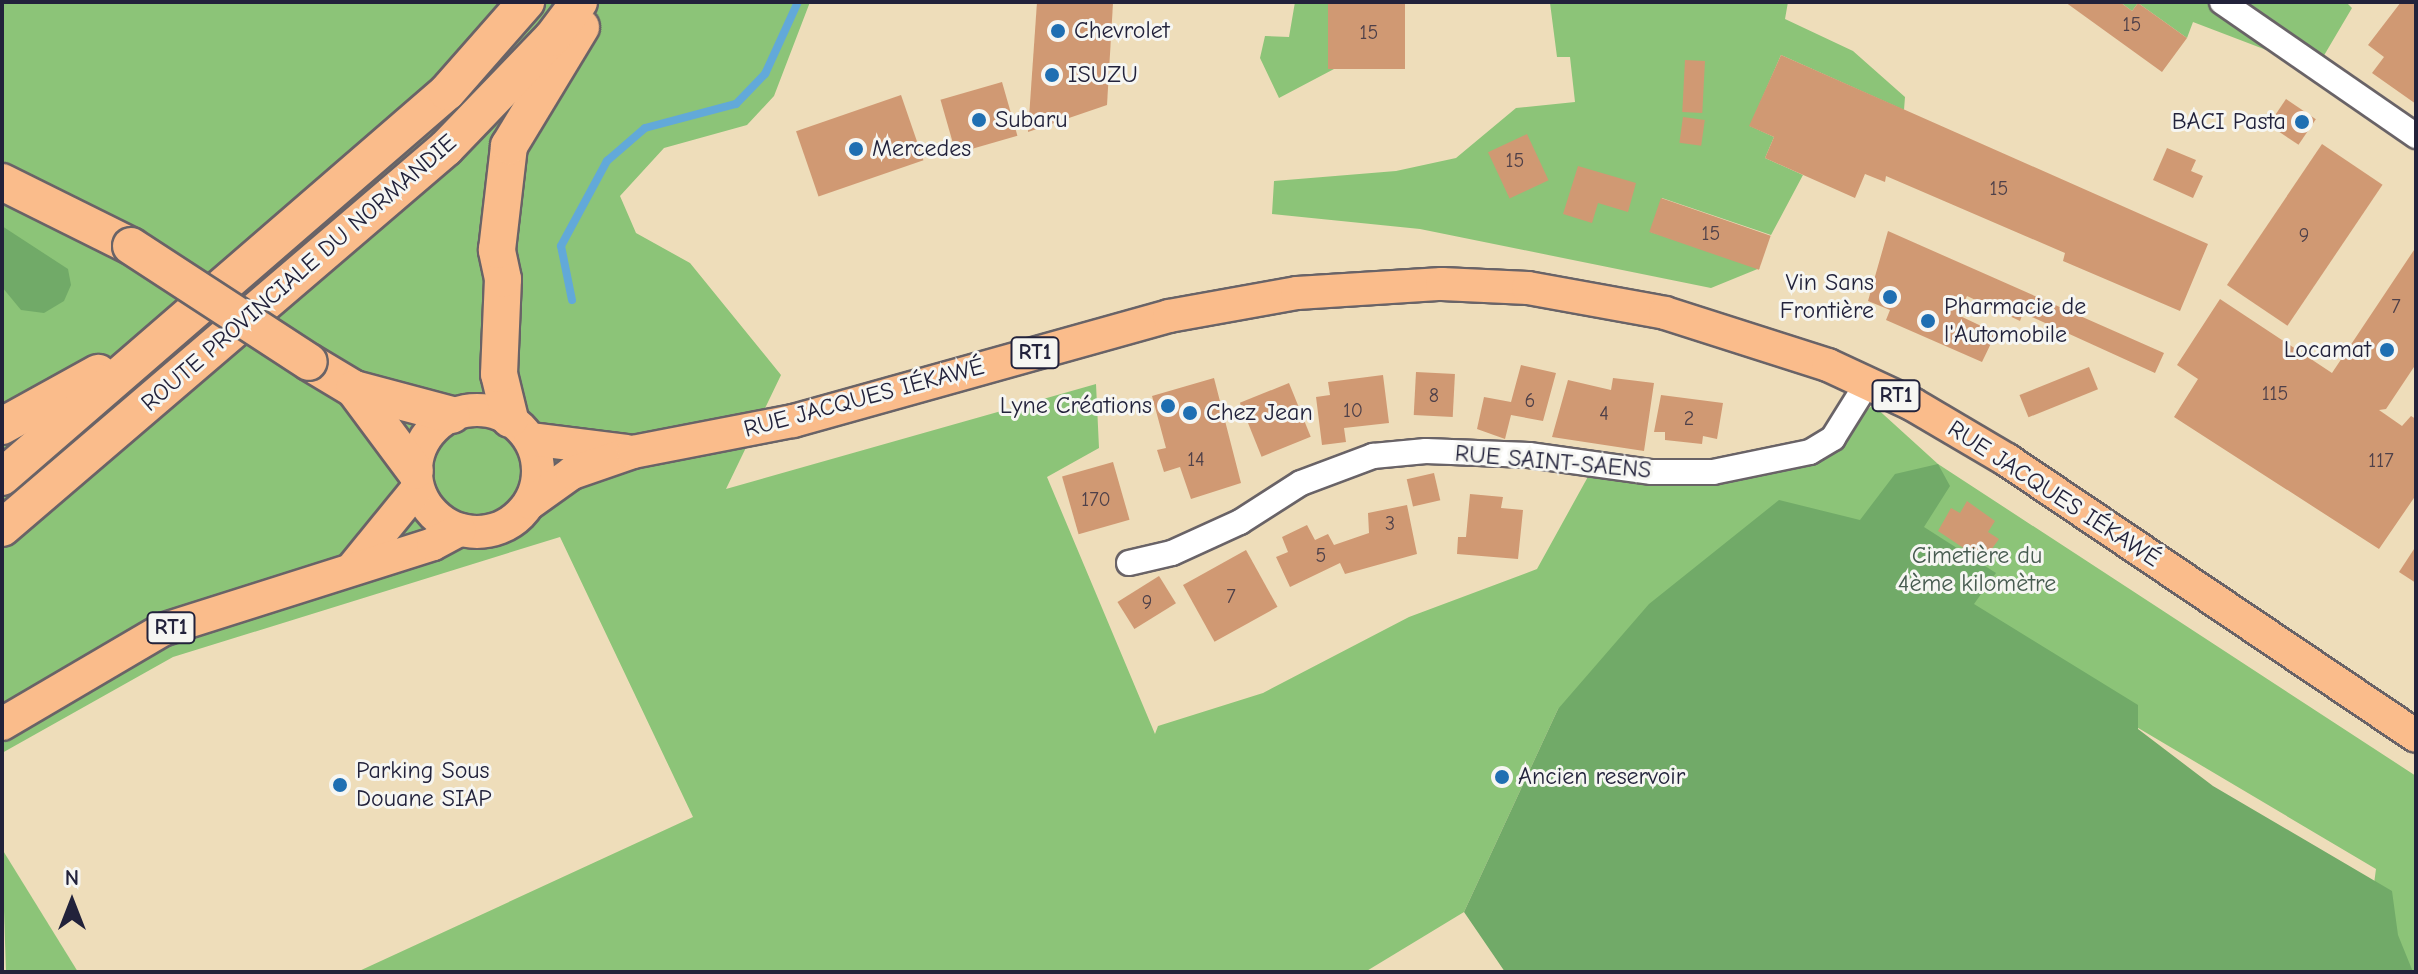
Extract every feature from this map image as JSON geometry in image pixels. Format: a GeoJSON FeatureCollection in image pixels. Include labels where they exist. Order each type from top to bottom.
{"type":"FeatureCollection","features":[{"type":"Feature","properties":{"kind":"highway","name":"ROUTE PROVINCIALE DU NORMANDIE"},"geometry":{"type":"LineString","coordinates":[[2,477],[447,92],[526,2]]}},
{"type":"Feature","properties":{"kind":"highway","name":"ROUTE PROVINCIALE DU NORMANDIE"},"geometry":{"type":"LineString","coordinates":[[2,528],[446,148],[552,38],[579,2]]}},
{"type":"Feature","properties":{"kind":"highway"},"geometry":{"type":"LineString","coordinates":[[520,429],[499,374],[503,279],[497,250],[509,146],[595,2]]}},
{"type":"Feature","properties":{"kind":"highway"},"geometry":{"type":"LineString","coordinates":[[2,182],[131,246],[354,389],[452,415]]}},
{"type":"Feature","properties":{"kind":"highway"},"geometry":{"type":"LineString","coordinates":[[2,209],[131,246]]}},
{"type":"Feature","properties":{"kind":"highway"},"geometry":{"type":"LineString","coordinates":[[2,426],[159,340]]}},
{"type":"Feature","properties":{"kind":"highway"},"geometry":{"type":"LineString","coordinates":[[354,389],[416,480]]}},
{"type":"Feature","properties":{"kind":"main road","name":"RUE JACQUES IÉKAWÉ"},"geometry":{"type":"LineString","coordinates":[[530,503],[572,473],[633,452],[793,421],[1169,316],[1297,293],[1442,284],[1528,288],[1665,313],[1868,382],[1984,446],[2416,736]]}},
{"type":"Feature","properties":{"kind":"main road"},"geometry":{"type":"LineString","coordinates":[[355,565],[416,480],[425,438],[452,415],[481,410],[520,429],[539,471],[530,503],[499,528],[459,530],[426,507],[416,480]]}},
{"type":"Feature","properties":{"kind":"main road","name":"RUE JACQUES IÉKAWÉ"},"geometry":{"type":"LineString","coordinates":[[520,429],[633,452]]}},
{"type":"Feature","properties":{"kind":"main road","name":"RT1"},"geometry":{"type":"LineString","coordinates":[[2,724],[162,630],[355,565],[433,544],[459,530]]}},
{"type":"Feature","properties":{"kind":"main road","name":"RUE JACQUES IÉKAWÉ"},"geometry":{"type":"LineString","coordinates":[[2291,652],[2416,726]]}},
{"type":"Feature","properties":{"kind":"street"},"geometry":{"type":"LineString","coordinates":[[2222,2],[2416,136]]}},
{"type":"Feature","properties":{"kind":"street","name":"RUE SAINT-SAENS"},"geometry":{"type":"LineString","coordinates":[[1129,563],[1172,553],[1240,522],[1301,483],[1373,456],[1426,451],[1499,454],[1652,472],[1713,472],[1810,452],[1833,438],[1868,382]]}},
{"type":"Feature","properties":{"kind":"green space","name":"Cimetière du 4ème kilomètre"},"geometry":{"type":"Polygon","coordinates":[[[2,2],[810,2],[774,96],[747,125],[664,148],[620,196],[636,233],[690,263],[781,375],[726,489],[1096,384],[1099,448],[1047,477],[1155,734],[1158,726],[1263,693],[1409,617],[1537,569],[1595,464],[1652,472],[1833,438],[1873,405],[1938,464],[2416,776],[2416,972],[2362,972],[2376,869],[2005,649],[1860,520],[1558,709],[1464,912],[1365,972],[357,972],[693,817],[560,537],[173,657],[2,753],[2,2]]]}},
{"type":"Feature","properties":{"kind":"green space"},"geometry":{"type":"Polygon","coordinates":[[[1295,2],[1328,2],[1334,69],[1279,98],[1260,58],[1265,36],[1289,37],[1295,2]]]}},
{"type":"Feature","properties":{"kind":"green space"},"geometry":{"type":"Polygon","coordinates":[[[1788,2],[1785,19],[1853,51],[1905,97],[1904,110],[1781,55],[1750,126],[1774,137],[1765,158],[1803,175],[1771,235],[1662,198],[1651,232],[1760,268],[1711,288],[1420,229],[1272,214],[1274,181],[1396,171],[1456,158],[1516,108],[1575,102],[1570,57],[1557,57],[1550,3],[1788,2]]]}},
{"type":"Feature","properties":{"kind":"green space"},"geometry":{"type":"Polygon","coordinates":[[[2120,2],[2346,2],[2352,8],[2316,69],[2193,22],[2187,38],[2138,3],[2132,11],[2120,2]]]}},
{"type":"Feature","properties":{"kind":"green space"},"geometry":{"type":"Polygon","coordinates":[[[2,226],[68,269],[71,285],[64,301],[44,313],[21,310],[2,287],[2,226]]]}},
{"type":"Feature","properties":{"kind":"green space","name":"Cimetière du 4ème kilomètre"},"geometry":{"type":"Polygon","coordinates":[[[1938,464],[1950,486],[1924,527],[1996,573],[1974,604],[2138,705],[2138,729],[2213,786],[2392,891],[2398,935],[2413,972],[1505,972],[1464,912],[1558,709],[1649,604],[1779,500],[1860,520],[1895,474],[1938,464]]]}},
{"type":"Feature","properties":{"kind":"green space"},"geometry":{"type":"Polygon","coordinates":[[[2,849],[78,972],[6,972],[2,849]]]}},
{"type":"Feature","properties":{"kind":"building"},"geometry":{"type":"Polygon","coordinates":[[[1037,2],[1113,3],[1107,105],[1028,132],[1037,2]]]}},
{"type":"Feature","properties":{"kind":"building"},"geometry":{"type":"Polygon","coordinates":[[[1328,2],[1405,2],[1405,69],[1328,69],[1328,2]]]}},
{"type":"Feature","properties":{"kind":"building"},"geometry":{"type":"Polygon","coordinates":[[[2065,2],[2120,2],[2132,11],[2138,3],[2187,38],[2162,72],[2065,2]]]}},
{"type":"Feature","properties":{"kind":"building"},"geometry":{"type":"Polygon","coordinates":[[[2401,2],[2416,2],[2416,104],[2372,73],[2384,57],[2368,45],[2401,2]]]}},
{"type":"Feature","properties":{"kind":"building"},"geometry":{"type":"Polygon","coordinates":[[[1781,55],[2208,244],[2180,311],[2063,261],[2065,253],[1886,176],[1885,182],[1865,174],[1855,198],[1765,158],[1774,137],[1749,126],[1781,55]]]}},
{"type":"Feature","properties":{"kind":"building"},"geometry":{"type":"Polygon","coordinates":[[[1685,60],[1705,61],[1702,113],[1682,112],[1685,60]]]}},
{"type":"Feature","properties":{"kind":"building"},"geometry":{"type":"Polygon","coordinates":[[[1002,82],[1017,136],[956,153],[940,100],[1002,82]]]}},
{"type":"Feature","properties":{"kind":"building"},"geometry":{"type":"Polygon","coordinates":[[[901,95],[923,160],[819,196],[796,131],[901,95]]]}},
{"type":"Feature","properties":{"kind":"building"},"geometry":{"type":"Polygon","coordinates":[[[2286,99],[2316,119],[2299,145],[2269,125],[2286,99]]]}},
{"type":"Feature","properties":{"kind":"building"},"geometry":{"type":"Polygon","coordinates":[[[1683,117],[1705,120],[1701,146],[1679,143],[1683,117]]]}},
{"type":"Feature","properties":{"kind":"building"},"geometry":{"type":"Polygon","coordinates":[[[1527,134],[1549,180],[1510,198],[1488,152],[1527,134]]]}},
{"type":"Feature","properties":{"kind":"building"},"geometry":{"type":"Polygon","coordinates":[[[2322,144],[2383,185],[2287,326],[2227,285],[2322,144]]]}},
{"type":"Feature","properties":{"kind":"building"},"geometry":{"type":"Polygon","coordinates":[[[2167,148],[2196,160],[2191,171],[2203,176],[2193,198],[2153,180],[2167,148]]]}},
{"type":"Feature","properties":{"kind":"building"},"geometry":{"type":"Polygon","coordinates":[[[1578,166],[1636,183],[1628,212],[1598,203],[1592,223],[1563,214],[1578,166]]]}},
{"type":"Feature","properties":{"kind":"building"},"geometry":{"type":"Polygon","coordinates":[[[1661,198],[1771,236],[1759,270],[1649,232],[1661,198]]]}},
{"type":"Feature","properties":{"kind":"building"},"geometry":{"type":"Polygon","coordinates":[[[1888,231],[2164,353],[2155,373],[2023,313],[2020,321],[1967,296],[1958,315],[1996,333],[1982,362],[1886,320],[1890,310],[1868,301],[1888,231]]]}},
{"type":"Feature","properties":{"kind":"building"},"geometry":{"type":"Polygon","coordinates":[[[2416,247],[2416,364],[2386,409],[2379,410],[2402,426],[2411,416],[2416,419],[2416,495],[2379,549],[2174,417],[2198,379],[2177,365],[2220,299],[2332,373],[2416,247]]]}},
{"type":"Feature","properties":{"kind":"building"},"geometry":{"type":"Polygon","coordinates":[[[1521,365],[1556,373],[1543,421],[1511,415],[1505,439],[1477,429],[1484,397],[1511,402],[1521,365]]]}},
{"type":"Feature","properties":{"kind":"building"},"geometry":{"type":"Polygon","coordinates":[[[2089,367],[2098,389],[2028,417],[2019,395],[2089,367]]]}},
{"type":"Feature","properties":{"kind":"building"},"geometry":{"type":"Polygon","coordinates":[[[1416,372],[1455,374],[1453,417],[1414,415],[1416,372]]]}},
{"type":"Feature","properties":{"kind":"building"},"geometry":{"type":"Polygon","coordinates":[[[1383,375],[1389,423],[1344,428],[1346,442],[1322,445],[1316,397],[1330,395],[1328,382],[1383,375]]]}},
{"type":"Feature","properties":{"kind":"building"},"geometry":{"type":"Polygon","coordinates":[[[1214,378],[1241,483],[1191,499],[1180,467],[1164,472],[1157,450],[1166,448],[1152,396],[1214,378]]]}},
{"type":"Feature","properties":{"kind":"building"},"geometry":{"type":"Polygon","coordinates":[[[1613,378],[1654,383],[1644,451],[1552,437],[1568,380],[1611,390],[1613,378]]]}},
{"type":"Feature","properties":{"kind":"building"},"geometry":{"type":"Polygon","coordinates":[[[1289,383],[1311,437],[1262,457],[1240,403],[1289,383]]]}},
{"type":"Feature","properties":{"kind":"building"},"geometry":{"type":"Polygon","coordinates":[[[1661,395],[1723,403],[1717,439],[1703,436],[1702,444],[1665,440],[1665,432],[1654,432],[1661,395]]]}},
{"type":"Feature","properties":{"kind":"building"},"geometry":{"type":"Polygon","coordinates":[[[1113,462],[1130,520],[1079,534],[1062,477],[1113,462]]]}},
{"type":"Feature","properties":{"kind":"building"},"geometry":{"type":"Polygon","coordinates":[[[1434,473],[1440,500],[1413,507],[1407,479],[1434,473]]]}},
{"type":"Feature","properties":{"kind":"building"},"geometry":{"type":"Polygon","coordinates":[[[1470,494],[1503,497],[1501,508],[1523,510],[1518,559],[1457,554],[1458,537],[1466,537],[1470,494]]]}},
{"type":"Feature","properties":{"kind":"building"},"geometry":{"type":"Polygon","coordinates":[[[1967,501],[1995,521],[1988,532],[1999,539],[1983,561],[1938,531],[1951,508],[1960,513],[1967,501]]]}},
{"type":"Feature","properties":{"kind":"building"},"geometry":{"type":"Polygon","coordinates":[[[1407,505],[1417,554],[1345,574],[1340,563],[1290,587],[1276,557],[1288,552],[1282,537],[1307,525],[1315,540],[1328,534],[1334,545],[1369,533],[1368,513],[1407,505]]]}},
{"type":"Feature","properties":{"kind":"building"},"geometry":{"type":"Polygon","coordinates":[[[2416,546],[2416,583],[2399,572],[2416,546]]]}},
{"type":"Feature","properties":{"kind":"building"},"geometry":{"type":"Polygon","coordinates":[[[1246,550],[1278,607],[1215,642],[1183,585],[1246,550]]]}},
{"type":"Feature","properties":{"kind":"building"},"geometry":{"type":"Polygon","coordinates":[[[1159,576],[1176,603],[1134,629],[1117,602],[1159,576]]]}},
{"type":"Feature","properties":{"kind":"waterway"},"geometry":{"type":"LineString","coordinates":[[572,300],[561,246],[607,161],[645,128],[736,104],[765,74],[798,2]]}},
{"type":"Feature","properties":{"kind":"place","name":"Chevrolet"},"geometry":{"type":"Point","coordinates":[1058,31]}},
{"type":"Feature","properties":{"kind":"place","name":"ISUZU"},"geometry":{"type":"Point","coordinates":[1052,75]}},
{"type":"Feature","properties":{"kind":"place","name":"Subaru"},"geometry":{"type":"Point","coordinates":[979,120]}},
{"type":"Feature","properties":{"kind":"place","name":"BACI Pasta"},"geometry":{"type":"Point","coordinates":[2302,122]}},
{"type":"Feature","properties":{"kind":"place","name":"Mercedes"},"geometry":{"type":"Point","coordinates":[856,149]}},
{"type":"Feature","properties":{"kind":"place","name":"Vin Sans Frontière"},"geometry":{"type":"Point","coordinates":[1890,297]}},
{"type":"Feature","properties":{"kind":"place","name":"Pharmacie de l'Automobile"},"geometry":{"type":"Point","coordinates":[1928,321]}},
{"type":"Feature","properties":{"kind":"place","name":"Locamat"},"geometry":{"type":"Point","coordinates":[2387,350]}},
{"type":"Feature","properties":{"kind":"place","name":"Lyne Créations"},"geometry":{"type":"Point","coordinates":[1168,406]}},
{"type":"Feature","properties":{"kind":"place","name":"Chez Jean"},"geometry":{"type":"Point","coordinates":[1190,413]}},
{"type":"Feature","properties":{"kind":"place","name":"Ancien reservoir"},"geometry":{"type":"Point","coordinates":[1502,777]}},
{"type":"Feature","properties":{"kind":"place","name":"Parking Sous Douane SIAP"},"geometry":{"type":"Point","coordinates":[340,785]}}]}
